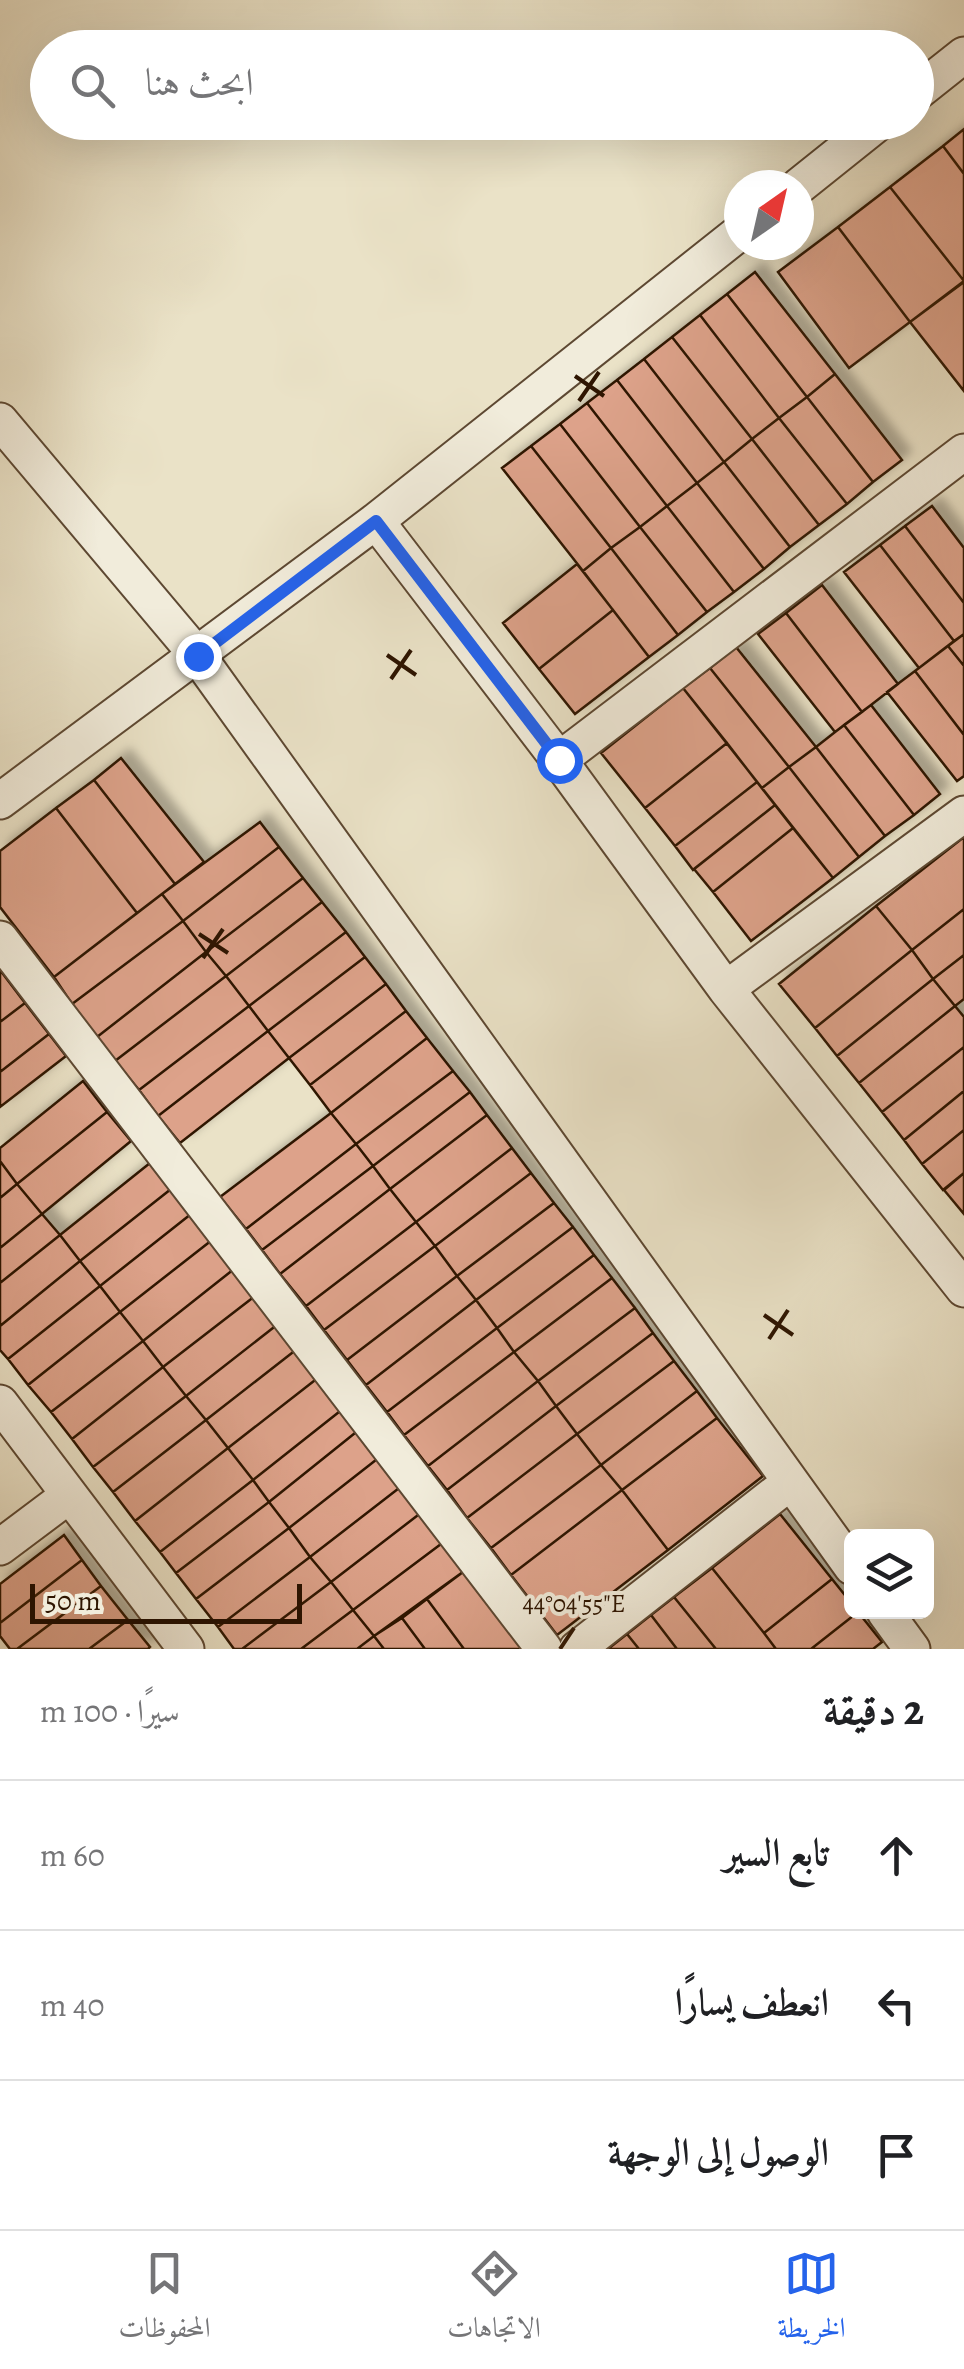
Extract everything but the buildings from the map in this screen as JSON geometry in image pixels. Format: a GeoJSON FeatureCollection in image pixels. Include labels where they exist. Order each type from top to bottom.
{"type":"FeatureCollection","features":[{"type":"Feature","properties":{"kind":"street"},"geometry":{"type":"LineString","coordinates":[[934,79],[964,55]]}},
{"type":"Feature","properties":{"kind":"street"},"geometry":{"type":"LineString","coordinates":[[814,174],[856,140]]}},
{"type":"Feature","properties":{"kind":"street"},"geometry":{"type":"LineString","coordinates":[[0,801],[376,521],[724,246]]}},
{"type":"Feature","properties":{"kind":"street"},"geometry":{"type":"LineString","coordinates":[[0,421],[198,656],[844,1556]]}},
{"type":"Feature","properties":{"kind":"street"},"geometry":{"type":"LineString","coordinates":[[559,760],[964,452]]}},
{"type":"Feature","properties":{"kind":"street"},"geometry":{"type":"LineString","coordinates":[[376,521],[559,760],[726,989],[964,1289]]}},
{"type":"Feature","properties":{"kind":"street"},"geometry":{"type":"LineString","coordinates":[[726,989],[964,814]]}},
{"type":"Feature","properties":{"kind":"street"},"geometry":{"type":"LineString","coordinates":[[0,939],[544,1649]]}},
{"type":"Feature","properties":{"kind":"street"},"geometry":{"type":"LineString","coordinates":[[0,1403],[186,1649]]}},
{"type":"Feature","properties":{"kind":"street"},"geometry":{"type":"LineString","coordinates":[[577,1649],[789,1482]]}},
{"type":"Feature","properties":{"kind":"street"},"geometry":{"type":"LineString","coordinates":[[0,1548],[68,1496]]}},
{"type":"Feature","properties":{"kind":"street"},"geometry":{"type":"LineString","coordinates":[[889,1619],[912,1649]]}},
{"type":"Feature","properties":{"kind":"route"},"geometry":{"type":"LineString","coordinates":[[198,656],[376,521],[559,760]]}}]}
